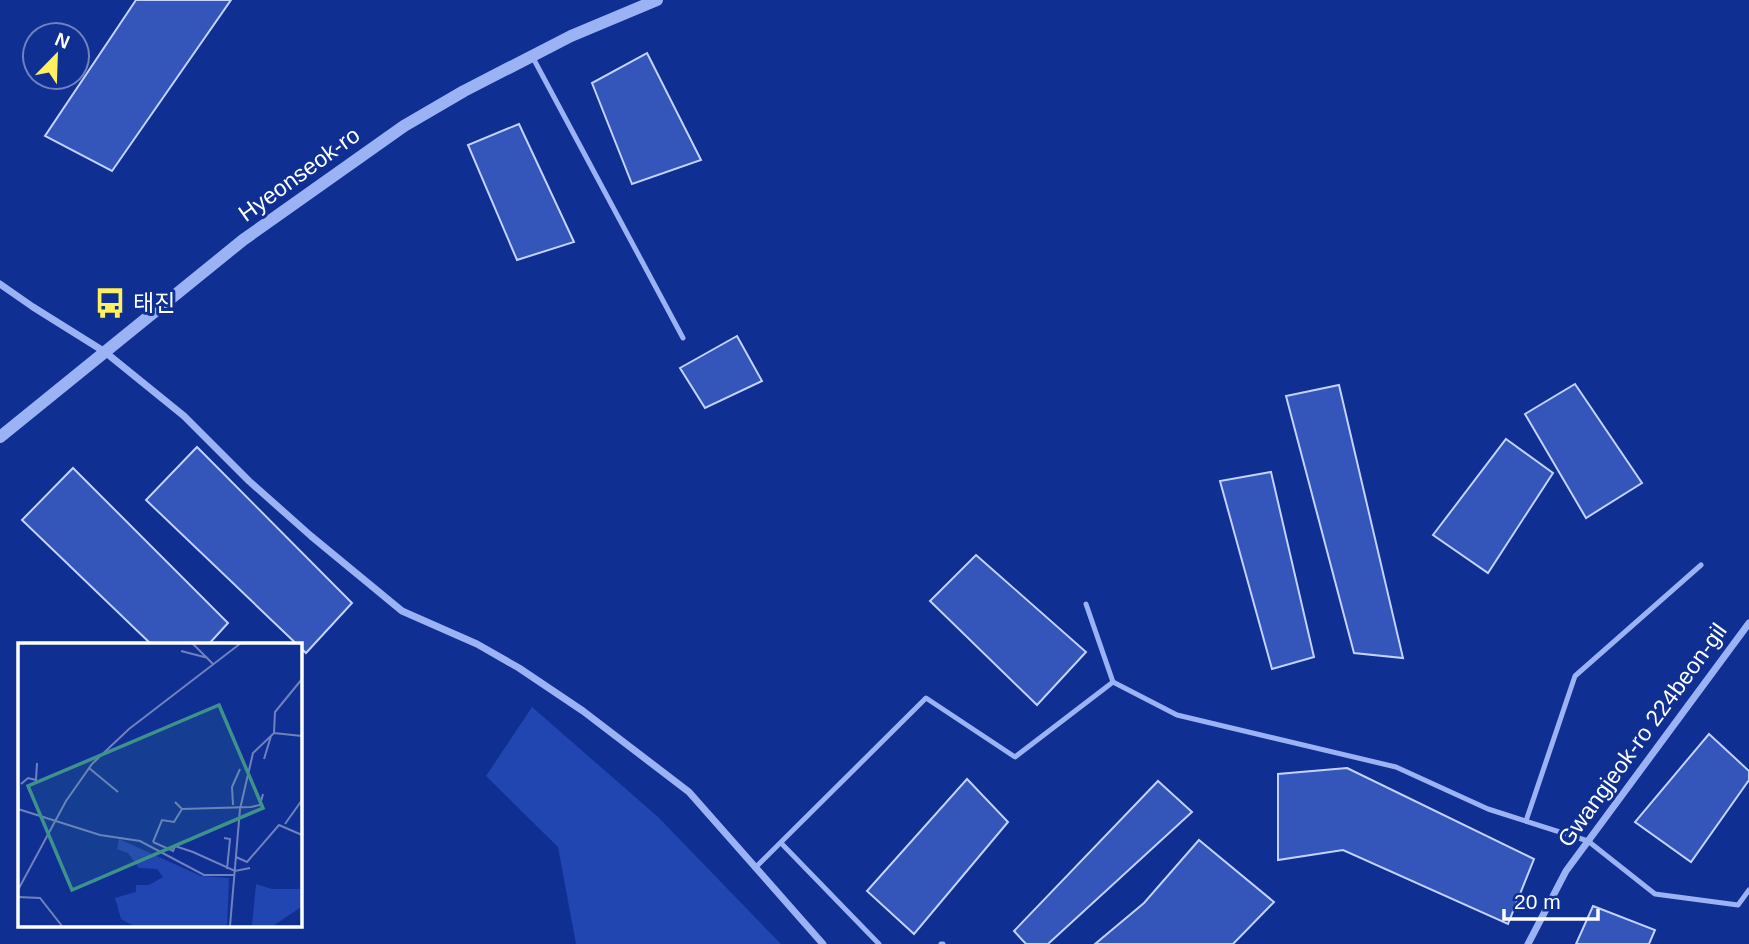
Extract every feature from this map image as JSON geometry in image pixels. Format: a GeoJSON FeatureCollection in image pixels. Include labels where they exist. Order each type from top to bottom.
{"type":"FeatureCollection","features":[{"type":"Feature","properties":{"kind":"street","name":"Hyeonseok-ro"},"geometry":{"type":"LineString","coordinates":[[0,437],[243,240],[404,126],[571,36],[656,0]]}},
{"type":"Feature","properties":{"kind":"street"},"geometry":{"type":"LineString","coordinates":[[0,284],[105,352],[184,416],[249,481],[402,611],[477,644],[519,668],[583,711],[689,792],[823,944]]}},
{"type":"Feature","properties":{"kind":"street","name":"Gwangjeok-ro 224beon-gil"},"geometry":{"type":"LineString","coordinates":[[1528,944],[1566,871],[1749,623]]}},
{"type":"Feature","properties":{"kind":"lane"},"geometry":{"type":"LineString","coordinates":[[532,56],[683,338]]}},
{"type":"Feature","properties":{"kind":"lane"},"geometry":{"type":"LineString","coordinates":[[1525,821],[1575,676],[1701,565]]}},
{"type":"Feature","properties":{"kind":"lane"},"geometry":{"type":"LineString","coordinates":[[1086,604],[1113,682],[1177,715],[1396,766],[1488,809],[1588,842],[1655,894],[1738,905],[1749,890]]}},
{"type":"Feature","properties":{"kind":"lane"},"geometry":{"type":"LineString","coordinates":[[755,867],[926,698],[1015,757],[1113,682]]}},
{"type":"Feature","properties":{"kind":"lane"},"geometry":{"type":"LineString","coordinates":[[780,843],[879,944]]}},
{"type":"Feature","properties":{"kind":"shaded area"},"geometry":{"type":"Polygon","coordinates":[[[532,707],[658,817],[781,944],[576,944],[558,847],[486,776],[532,707]]]}},
{"type":"Feature","properties":{"kind":"building"},"geometry":{"type":"Polygon","coordinates":[[[136,0],[231,0],[112,171],[45,136],[75,91],[91,91],[91,67],[136,0]]]}},
{"type":"Feature","properties":{"kind":"building"},"geometry":{"type":"Polygon","coordinates":[[[647,53],[701,160],[632,184],[592,83],[647,53]]]}},
{"type":"Feature","properties":{"kind":"building"},"geometry":{"type":"Polygon","coordinates":[[[519,124],[574,242],[517,260],[468,145],[519,124]]]}},
{"type":"Feature","properties":{"kind":"building"},"geometry":{"type":"Polygon","coordinates":[[[737,336],[762,381],[705,408],[680,368],[737,336]]]}},
{"type":"Feature","properties":{"kind":"building"},"geometry":{"type":"Polygon","coordinates":[[[1575,384],[1642,483],[1586,518],[1525,414],[1575,384]]]}},
{"type":"Feature","properties":{"kind":"building"},"geometry":{"type":"Polygon","coordinates":[[[1339,385],[1403,658],[1354,653],[1286,396],[1339,385]]]}},
{"type":"Feature","properties":{"kind":"building"},"geometry":{"type":"Polygon","coordinates":[[[1506,439],[1553,473],[1488,573],[1433,535],[1506,439]]]}},
{"type":"Feature","properties":{"kind":"building"},"geometry":{"type":"Polygon","coordinates":[[[197,447],[352,603],[306,653],[301,648],[301,643],[296,643],[146,500],[197,447]]]}},
{"type":"Feature","properties":{"kind":"building"},"geometry":{"type":"Polygon","coordinates":[[[73,468],[228,623],[210,643],[150,643],[22,520],[73,468]]]}},
{"type":"Feature","properties":{"kind":"building"},"geometry":{"type":"Polygon","coordinates":[[[1271,472],[1314,657],[1272,669],[1220,481],[1271,472]]]}},
{"type":"Feature","properties":{"kind":"building"},"geometry":{"type":"Polygon","coordinates":[[[976,555],[1086,652],[1037,705],[930,601],[976,555]]]}},
{"type":"Feature","properties":{"kind":"building"},"geometry":{"type":"Polygon","coordinates":[[[1709,734],[1749,771],[1749,780],[1691,862],[1635,822],[1709,734]]]}},
{"type":"Feature","properties":{"kind":"building"},"geometry":{"type":"Polygon","coordinates":[[[1347,768],[1534,859],[1508,924],[1343,850],[1278,860],[1278,774],[1347,768]]]}},
{"type":"Feature","properties":{"kind":"building"},"geometry":{"type":"Polygon","coordinates":[[[967,779],[1008,822],[914,934],[867,891],[967,779]]]}},
{"type":"Feature","properties":{"kind":"building"},"geometry":{"type":"Polygon","coordinates":[[[1158,781],[1192,812],[1048,944],[1026,944],[1014,931],[1158,781]]]}},
{"type":"Feature","properties":{"kind":"building"},"geometry":{"type":"Polygon","coordinates":[[[1199,840],[1274,902],[1233,944],[1095,944],[1144,903],[1199,840]]]}},
{"type":"Feature","properties":{"kind":"building"},"geometry":{"type":"Polygon","coordinates":[[[1593,906],[1655,930],[1649,944],[1576,944],[1593,906]]]}},
{"type":"Feature","properties":{"kind":"place","name":"태진"},"geometry":{"type":"Point","coordinates":[110,303]}}]}
